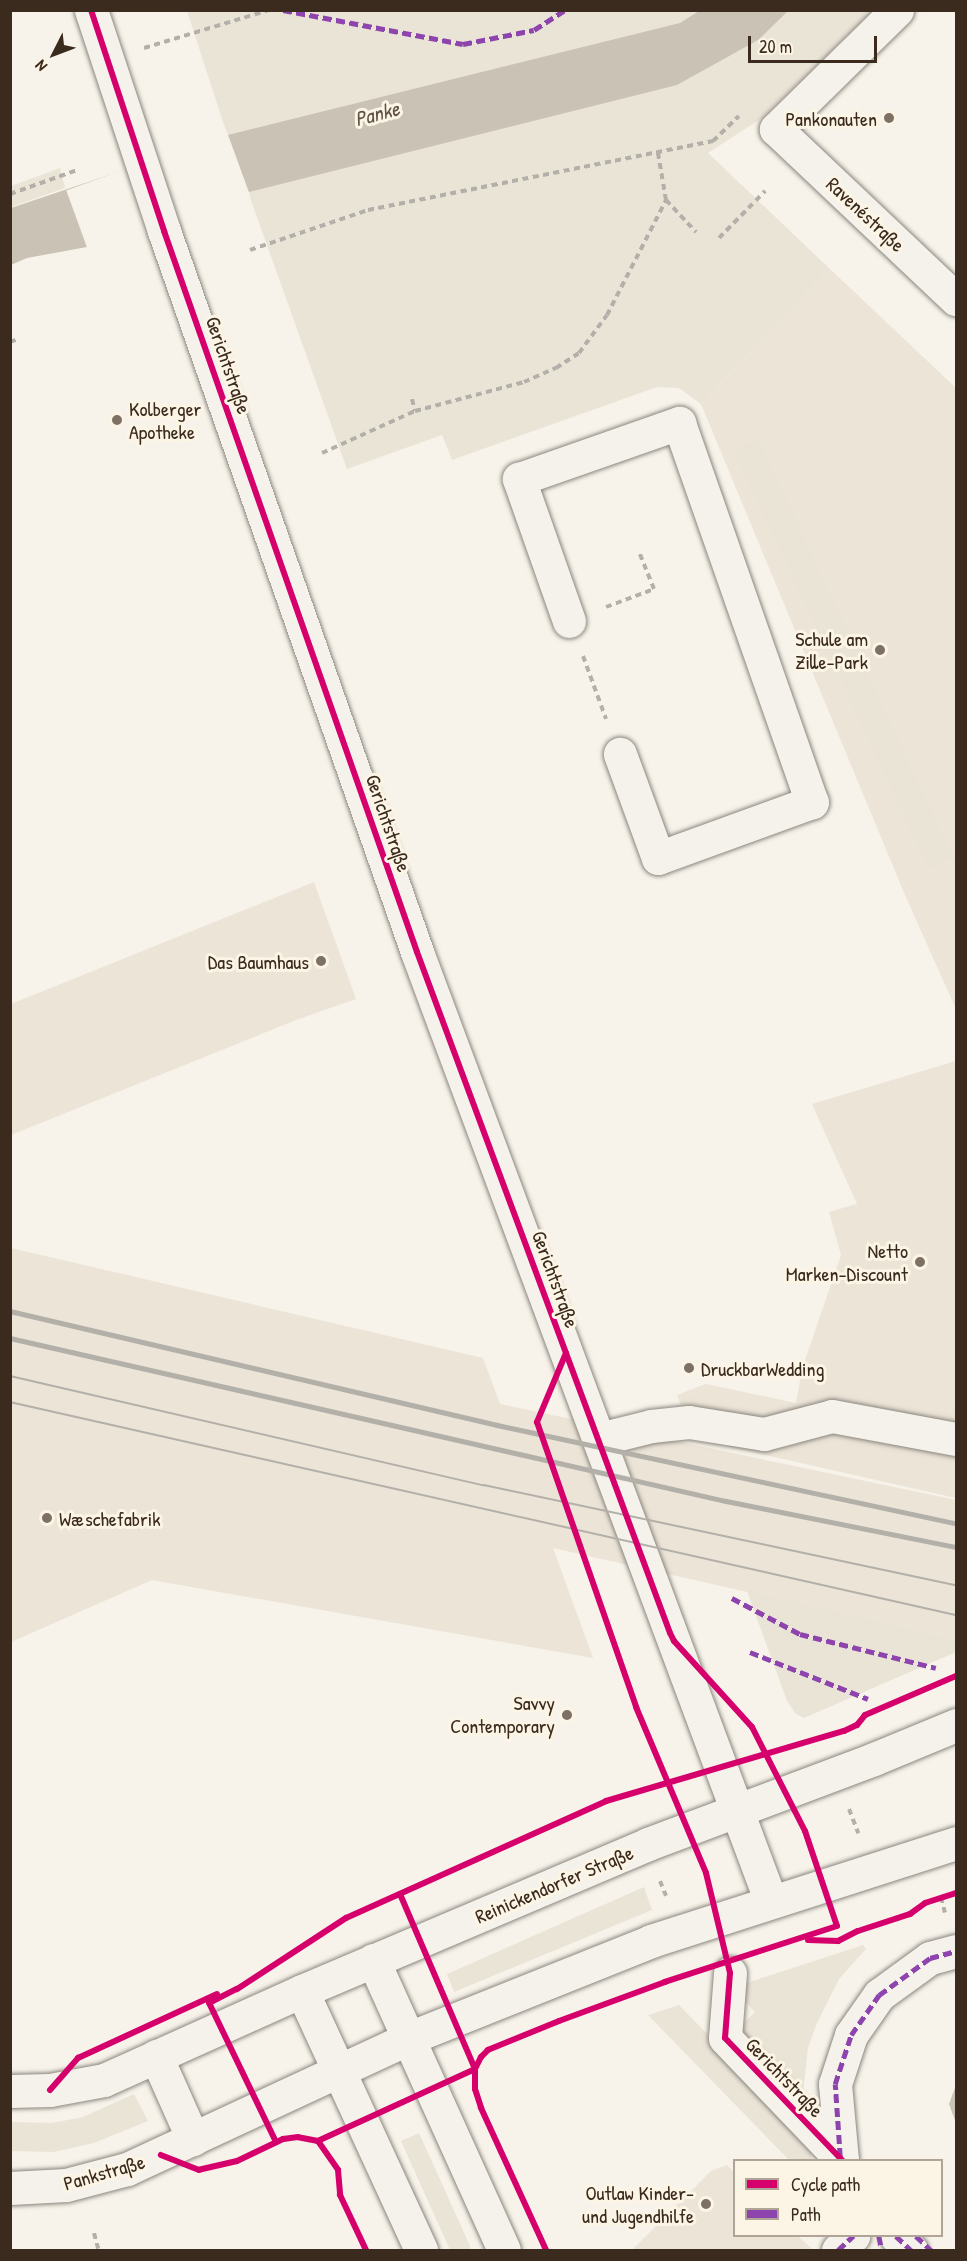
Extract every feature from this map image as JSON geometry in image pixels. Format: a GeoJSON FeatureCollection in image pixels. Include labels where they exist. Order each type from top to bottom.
{"type":"FeatureCollection","features":[{"type":"Feature","properties":{"kind":"street","name":"Gerichtstraße"},"geometry":{"type":"LineString","coordinates":[[91,10],[137,153],[413,941],[737,1811]]}},
{"type":"Feature","properties":{"kind":"street","name":"Ravenéstraße"},"geometry":{"type":"LineString","coordinates":[[897,10],[776,129],[957,299]]}},
{"type":"Feature","properties":{"kind":"street"},"geometry":{"type":"LineString","coordinates":[[569,621],[519,479],[679,423],[812,802],[658,858],[620,754]]}},
{"type":"Feature","properties":{"kind":"street"},"geometry":{"type":"LineString","coordinates":[[599,1439],[661,1425],[689,1422],[764,1434],[832,1416],[957,1439]]}},
{"type":"Feature","properties":{"kind":"street","name":"Reinickendorfer Straße"},"geometry":{"type":"LineString","coordinates":[[302,1991],[648,1844],[957,1725]]}},
{"type":"Feature","properties":{"kind":"street"},"geometry":{"type":"LineString","coordinates":[[737,1811],[771,1902]]}},
{"type":"Feature","properties":{"kind":"street"},"geometry":{"type":"LineString","coordinates":[[338,2070],[409,2038],[651,1941],[957,1843]]}},
{"type":"Feature","properties":{"kind":"street"},"geometry":{"type":"LineString","coordinates":[[841,2159],[835,2084],[851,2035],[879,1995],[930,1958],[957,1951]]}},
{"type":"Feature","properties":{"kind":"street"},"geometry":{"type":"LineString","coordinates":[[374,1960],[504,2250]]}},
{"type":"Feature","properties":{"kind":"street","name":"Gerichtstraße"},"geometry":{"type":"LineString","coordinates":[[730,1973],[725,2038],[840,2159]]}},
{"type":"Feature","properties":{"kind":"street"},"geometry":{"type":"LineString","coordinates":[[10,2091],[50,2090],[104,2080],[302,1991],[421,2250]]}},
{"type":"Feature","properties":{"kind":"street"},"geometry":{"type":"LineString","coordinates":[[156,2056],[193,2139]]}},
{"type":"Feature","properties":{"kind":"street","name":"Pankstraße"},"geometry":{"type":"LineString","coordinates":[[10,2188],[66,2185],[127,2169],[338,2070]]}},
{"type":"Feature","properties":{"kind":"street"},"geometry":{"type":"LineString","coordinates":[[838,2250],[851,2237]]}},
{"type":"Feature","properties":{"kind":"street"},"geometry":{"type":"LineString","coordinates":[[898,2237],[911,2250]]}},
{"type":"Feature","properties":{"kind":"street"},"geometry":{"type":"LineString","coordinates":[[918,2237],[931,2250]]}},
{"type":"Feature","properties":{"kind":"path"},"geometry":{"type":"LineString","coordinates":[[134,51],[270,10]]}},
{"type":"Feature","properties":{"kind":"path"},"geometry":{"type":"LineString","coordinates":[[250,250],[368,210],[713,141]]}},
{"type":"Feature","properties":{"kind":"path"},"geometry":{"type":"LineString","coordinates":[[658,153],[666,200],[696,232]]}},
{"type":"Feature","properties":{"kind":"path"},"geometry":{"type":"LineString","coordinates":[[10,194],[78,170]]}},
{"type":"Feature","properties":{"kind":"path"},"geometry":{"type":"LineString","coordinates":[[719,238],[765,191]]}},
{"type":"Feature","properties":{"kind":"path"},"geometry":{"type":"LineString","coordinates":[[322,453],[415,411],[524,382],[556,368],[579,353],[607,315],[666,200]]}},
{"type":"Feature","properties":{"kind":"path"},"geometry":{"type":"LineString","coordinates":[[10,342],[18,339]]}},
{"type":"Feature","properties":{"kind":"path"},"geometry":{"type":"LineString","coordinates":[[412,399],[415,411]]}},
{"type":"Feature","properties":{"kind":"path"},"geometry":{"type":"LineString","coordinates":[[620,754],[569,621],[654,589],[640,554]]}},
{"type":"Feature","properties":{"kind":"path"},"geometry":{"type":"LineString","coordinates":[[847,1802],[861,1844]]}},
{"type":"Feature","properties":{"kind":"path"},"geometry":{"type":"LineString","coordinates":[[660,1880],[668,1902]]}},
{"type":"Feature","properties":{"kind":"path"},"geometry":{"type":"LineString","coordinates":[[933,1900],[949,1895]]}},
{"type":"Feature","properties":{"kind":"path"},"geometry":{"type":"LineString","coordinates":[[94,2233],[98,2248]]}},
{"type":"Feature","properties":{"kind":"shaded area"},"geometry":{"type":"Polygon","coordinates":[[[187,11],[872,11],[762,118],[708,153],[830,269],[701,404],[679,388],[657,387],[452,460],[442,435],[347,469],[223,122],[187,11]]]}},
{"type":"Feature","properties":{"kind":"shaded area"},"geometry":{"type":"Polygon","coordinates":[[[60,168],[65,188],[11,207],[11,186],[60,168]]]}},
{"type":"Feature","properties":{"kind":"shaded area","name":"Schule am Zille-Park"},"geometry":{"type":"Polygon","coordinates":[[[830,269],[956,388],[956,1009],[905,895],[701,404],[830,269]]]}},
{"type":"Feature","properties":{"kind":"shaded area"},"geometry":{"type":"Polygon","coordinates":[[[758,439],[953,858],[929,869],[734,450],[758,439]]]}},
{"type":"Feature","properties":{"kind":"shaded area"},"geometry":{"type":"Polygon","coordinates":[[[314,882],[356,999],[296,1020],[11,1135],[11,1004],[314,882]]]}},
{"type":"Feature","properties":{"kind":"shaded area"},"geometry":{"type":"Polygon","coordinates":[[[956,1061],[956,1498],[694,1439],[677,1395],[706,1384],[796,1403],[802,1369],[841,1255],[829,1212],[857,1204],[812,1104],[956,1061]]]}},
{"type":"Feature","properties":{"kind":"shaded area"},"geometry":{"type":"Polygon","coordinates":[[[11,1248],[483,1358],[500,1404],[956,1500],[956,1639],[553,1548],[593,1658],[152,1580],[11,1642],[11,1248]]]}},
{"type":"Feature","properties":{"kind":"shaded area"},"geometry":{"type":"Polygon","coordinates":[[[747,1591],[956,1639],[956,1652],[804,1718],[796,1714],[787,1701],[747,1591]]]}},
{"type":"Feature","properties":{"kind":"shaded area"},"geometry":{"type":"Polygon","coordinates":[[[644,1887],[652,1910],[454,1992],[447,1974],[644,1887]]]}},
{"type":"Feature","properties":{"kind":"shaded area"},"geometry":{"type":"Polygon","coordinates":[[[863,1945],[866,1949],[839,1979],[817,2023],[808,2048],[802,2101],[735,2032],[755,2012],[731,1988],[863,1945]]]}},
{"type":"Feature","properties":{"kind":"shaded area"},"geometry":{"type":"Polygon","coordinates":[[[679,2005],[809,2139],[812,2159],[788,2159],[648,2015],[679,2005]]]}},
{"type":"Feature","properties":{"kind":"shaded area"},"geometry":{"type":"Polygon","coordinates":[[[134,2094],[148,2121],[94,2143],[53,2152],[11,2151],[11,2122],[52,2123],[83,2117],[134,2094]]]}},
{"type":"Feature","properties":{"kind":"shaded area"},"geometry":{"type":"Polygon","coordinates":[[[419,2133],[471,2250],[450,2250],[401,2141],[419,2133]]]}},
{"type":"Feature","properties":{"kind":"shaded area","name":"Outlaw Kinder- und Jugendhilfe"},"geometry":{"type":"Polygon","coordinates":[[[727,2165],[733,2171],[733,2237],[799,2237],[813,2250],[632,2250],[711,2171],[727,2165]]]}},
{"type":"Feature","properties":{"kind":"water","name":"Panke"},"geometry":{"type":"Polygon","coordinates":[[[699,11],[788,11],[758,40],[677,85],[249,192],[87,247],[27,258],[11,265],[11,208],[228,135],[680,23],[699,11]]]}},
{"type":"Feature","properties":{"kind":"water"},"geometry":{"type":"Polygon","coordinates":[[[956,2085],[956,2123],[949,2104],[956,2085]]]}},
{"type":"Feature","properties":{"kind":"pier"},"geometry":{"type":"Polygon","coordinates":[[[227,132],[250,195],[89,253],[66,190],[227,132]]]}},
{"type":"Feature","properties":{"kind":"tram line"},"geometry":{"type":"LineString","coordinates":[[10,1376],[484,1485],[956,1585]]}},
{"type":"Feature","properties":{"kind":"tram line"},"geometry":{"type":"LineString","coordinates":[[10,1402],[956,1615]]}},
{"type":"Feature","properties":{"kind":"railway"},"geometry":{"type":"LineString","coordinates":[[10,1311],[497,1425],[956,1523]]}},
{"type":"Feature","properties":{"kind":"railway"},"geometry":{"type":"LineString","coordinates":[[10,1338],[726,1501],[956,1547]]}},
{"type":"Feature","properties":{"kind":"marked path"},"geometry":{"type":"LineString","coordinates":[[283,10],[463,44],[534,30],[565,10]]}},
{"type":"Feature","properties":{"kind":"marked path"},"geometry":{"type":"LineString","coordinates":[[732,1598],[800,1634],[936,1668]]}},
{"type":"Feature","properties":{"kind":"marked path"},"geometry":{"type":"LineString","coordinates":[[750,1652],[868,1699]]}},
{"type":"Feature","properties":{"kind":"marked path"},"geometry":{"type":"LineString","coordinates":[[840,2157],[835,2084],[851,2035],[879,1995],[930,1958],[956,1951]]}},
{"type":"Feature","properties":{"kind":"marked path"},"geometry":{"type":"LineString","coordinates":[[838,2250],[852,2237]]}},
{"type":"Feature","properties":{"kind":"marked path"},"geometry":{"type":"LineString","coordinates":[[879,2237],[882,2250]]}},
{"type":"Feature","properties":{"kind":"marked path"},"geometry":{"type":"LineString","coordinates":[[897,2237],[911,2250]]}},
{"type":"Feature","properties":{"kind":"marked path"},"geometry":{"type":"LineString","coordinates":[[917,2237],[931,2250]]}},
{"type":"Feature","properties":{"kind":"cycle path"},"geometry":{"type":"LineString","coordinates":[[91,10],[164,231],[417,952],[670,1633],[674,1641],[752,1727],[805,1831],[837,1926],[665,1982],[488,2050],[481,2057],[475,2069],[318,2141],[298,2137],[283,2139],[237,2161],[199,2170],[161,2155]]}},
{"type":"Feature","properties":{"kind":"cycle path"},"geometry":{"type":"LineString","coordinates":[[566,1353],[537,1422],[636,1707],[706,1873],[730,1973],[725,2038],[841,2159]]}},
{"type":"Feature","properties":{"kind":"cycle path"},"geometry":{"type":"LineString","coordinates":[[276,2142],[209,2003],[237,1989],[346,1918],[606,1801],[844,1731],[857,1725],[865,1715],[956,1676]]}},
{"type":"Feature","properties":{"kind":"cycle path"},"geometry":{"type":"LineString","coordinates":[[808,1940],[838,1941],[858,1931],[910,1914],[925,1903],[956,1893]]}},
{"type":"Feature","properties":{"kind":"cycle path"},"geometry":{"type":"LineString","coordinates":[[400,1894],[475,2069],[475,2089],[481,2108],[546,2250]]}},
{"type":"Feature","properties":{"kind":"cycle path"},"geometry":{"type":"LineString","coordinates":[[50,2090],[78,2058],[217,1994]]}},
{"type":"Feature","properties":{"kind":"cycle path"},"geometry":{"type":"LineString","coordinates":[[318,2141],[338,2170],[340,2195],[366,2250]]}},
{"type":"Feature","properties":{"kind":"place","name":"Pankonauten"},"geometry":{"type":"Point","coordinates":[889,118]}},
{"type":"Feature","properties":{"kind":"place","name":"Kolberger Apotheke"},"geometry":{"type":"Point","coordinates":[117,420]}},
{"type":"Feature","properties":{"kind":"place","name":"Schule am Zille-Park"},"geometry":{"type":"Point","coordinates":[880,650]}},
{"type":"Feature","properties":{"kind":"place","name":"Das Baumhaus"},"geometry":{"type":"Point","coordinates":[321,961]}},
{"type":"Feature","properties":{"kind":"place","name":"Netto Marken-Discount"},"geometry":{"type":"Point","coordinates":[920,1262]}},
{"type":"Feature","properties":{"kind":"place","name":"DruckbarWedding"},"geometry":{"type":"Point","coordinates":[689,1368]}},
{"type":"Feature","properties":{"kind":"place","name":"Wæschefabrik"},"geometry":{"type":"Point","coordinates":[47,1518]}},
{"type":"Feature","properties":{"kind":"place","name":"Savvy Contemporary"},"geometry":{"type":"Point","coordinates":[567,1715]}},
{"type":"Feature","properties":{"kind":"place","name":"Outlaw Kinder- und Jugendhilfe"},"geometry":{"type":"Point","coordinates":[706,2204]}}]}
